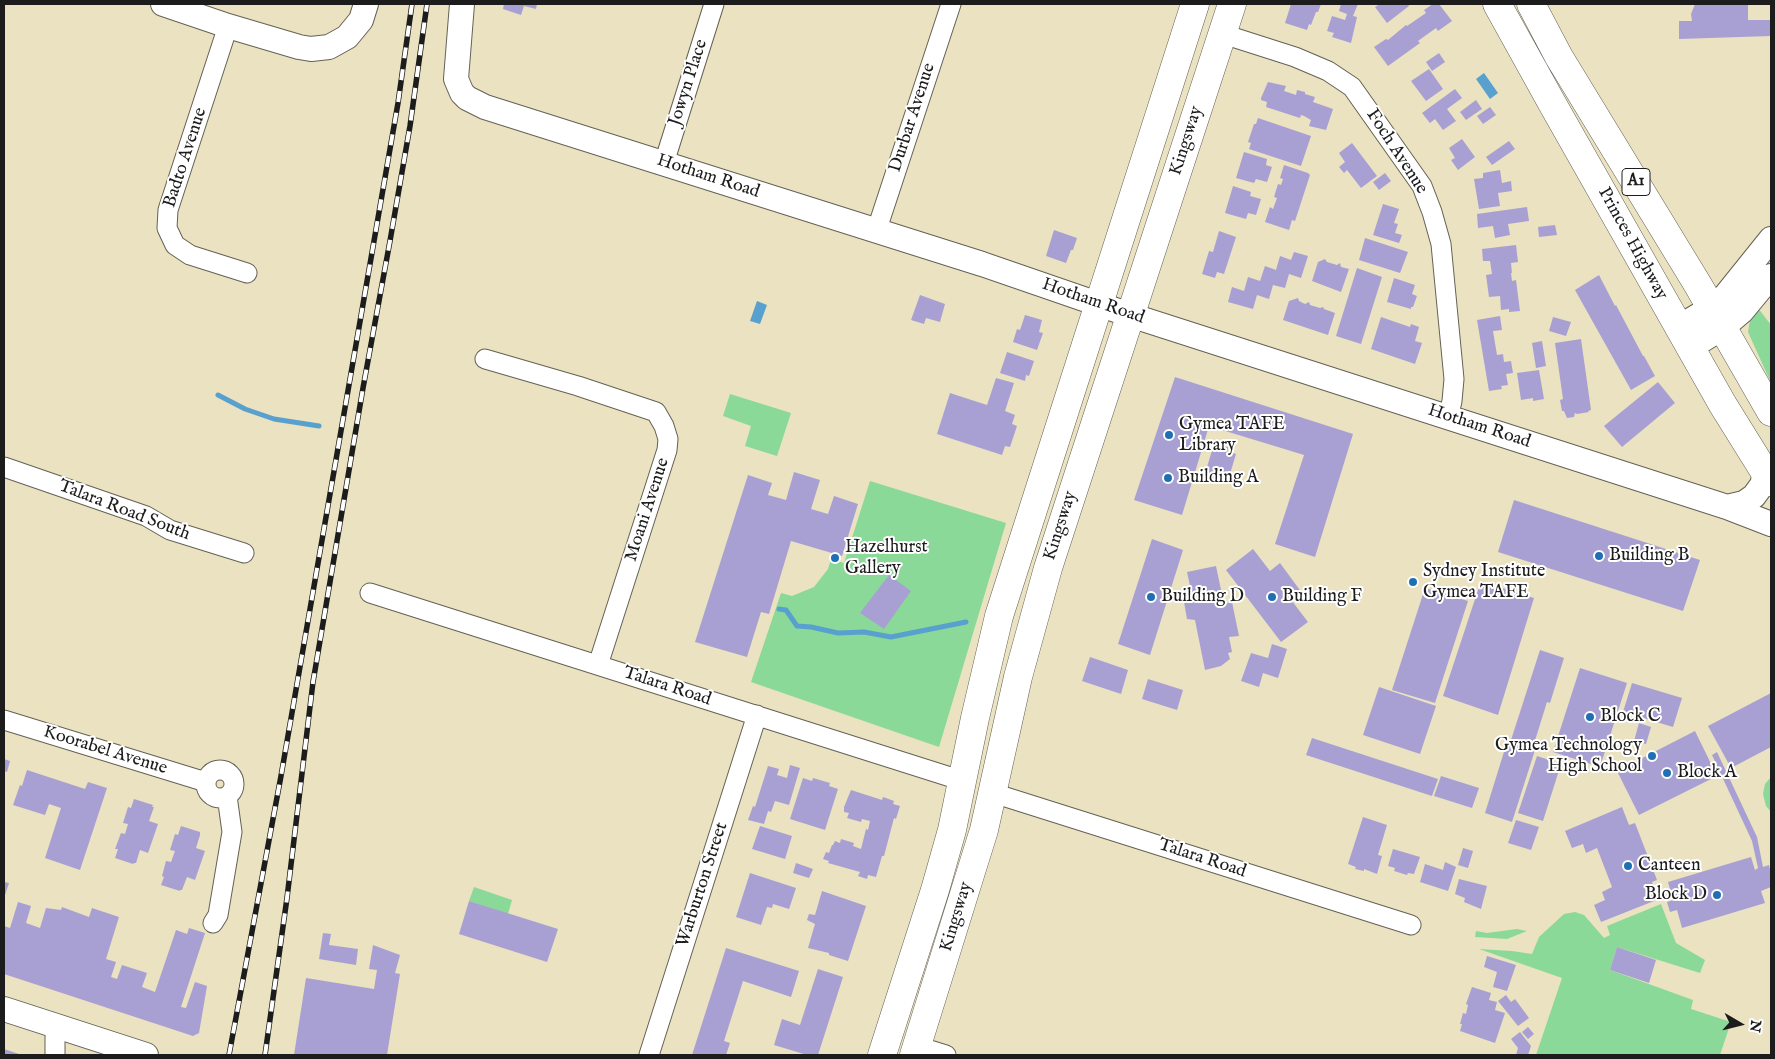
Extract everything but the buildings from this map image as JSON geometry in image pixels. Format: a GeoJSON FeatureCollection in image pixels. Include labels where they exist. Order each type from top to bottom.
{"type":"FeatureCollection","features":[{"type":"Feature","properties":{"kind":"main road","name":"Kingsway"},"geometry":{"type":"LineString","coordinates":[[882,1055],[935,890],[952,830],[977,709],[999,616],[1195,4]]}},
{"type":"Feature","properties":{"kind":"main road","name":"Kingsway"},"geometry":{"type":"LineString","coordinates":[[916,1051],[984,830],[1031,626],[1093,425],[1232,4]]}},
{"type":"Feature","properties":{"kind":"main road","name":"Princes Highway"},"geometry":{"type":"LineString","coordinates":[[1497,4],[1685,337],[1768,478]]}},
{"type":"Feature","properties":{"kind":"main road","name":"Princes Highway"},"geometry":{"type":"LineString","coordinates":[[1532,4],[1559,57],[1698,285],[1771,412]]}},
{"type":"Feature","properties":{"kind":"street"},"geometry":{"type":"LineString","coordinates":[[163,4],[228,26],[311,49],[330,47],[347,38],[362,20],[366,4]]}},
{"type":"Feature","properties":{"kind":"street","name":"Hotham Road"},"geometry":{"type":"LineString","coordinates":[[462,4],[456,79],[462,93],[467,98],[485,107],[664,162],[1099,303],[1130,315],[1727,507],[1771,524]]}},
{"type":"Feature","properties":{"kind":"street","name":"Jowyn Place"},"geometry":{"type":"LineString","coordinates":[[664,162],[714,4]]}},
{"type":"Feature","properties":{"kind":"street","name":"Durbar Avenue"},"geometry":{"type":"LineString","coordinates":[[876,232],[951,4]]}},
{"type":"Feature","properties":{"kind":"street","name":"Badto Avenue"},"geometry":{"type":"LineString","coordinates":[[228,26],[168,210],[167,228],[175,245],[190,255],[248,272]]}},
{"type":"Feature","properties":{"kind":"street","name":"Foch Avenue"},"geometry":{"type":"LineString","coordinates":[[1223,34],[1295,57],[1328,71],[1352,86],[1422,186],[1441,244],[1454,379],[1448,418]]}},
{"type":"Feature","properties":{"kind":"street"},"geometry":{"type":"LineString","coordinates":[[1717,318],[1726,295],[1771,239]]}},
{"type":"Feature","properties":{"kind":"street"},"geometry":{"type":"LineString","coordinates":[[1685,337],[1717,318],[1742,311],[1771,276]]}},
{"type":"Feature","properties":{"kind":"street","name":"Moani Avenue"},"geometry":{"type":"LineString","coordinates":[[485,359],[578,386],[656,412],[664,426],[668,439],[667,450],[598,665]]}},
{"type":"Feature","properties":{"kind":"street","name":"Talara Road South"},"geometry":{"type":"LineString","coordinates":[[4,467],[146,516],[170,530],[244,553]]}},
{"type":"Feature","properties":{"kind":"street"},"geometry":{"type":"LineString","coordinates":[[1727,507],[1744,503],[1754,496],[1768,478]]}},
{"type":"Feature","properties":{"kind":"street","name":"Talara Road"},"geometry":{"type":"LineString","coordinates":[[370,593],[963,781]]}},
{"type":"Feature","properties":{"kind":"street","name":"Warburton Street"},"geometry":{"type":"LineString","coordinates":[[649,1055],[757,715]]}},
{"type":"Feature","properties":{"kind":"street","name":"Koorabel Avenue"},"geometry":{"type":"LineString","coordinates":[[4,720],[206,782],[213,773],[223,771],[228,774],[233,782],[233,788],[227,796],[232,832],[218,915],[213,923]]}},
{"type":"Feature","properties":{"kind":"street","name":"Talara Road"},"geometry":{"type":"LineString","coordinates":[[993,793],[1411,925]]}},
{"type":"Feature","properties":{"kind":"street"},"geometry":{"type":"LineString","coordinates":[[4,1009],[146,1055]]}},
{"type":"Feature","properties":{"kind":"street"},"geometry":{"type":"LineString","coordinates":[[55,1055],[55,1036],[58,1026]]}},
{"type":"Feature","properties":{"kind":"street"},"geometry":{"type":"LineString","coordinates":[[916,1051],[946,1055]]}},
{"type":"Feature","properties":{"kind":"green space"},"geometry":{"type":"Polygon","coordinates":[[[1758,308],[1771,325],[1771,383],[1748,332],[1750,320],[1758,308]]]}},
{"type":"Feature","properties":{"kind":"green space"},"geometry":{"type":"Polygon","coordinates":[[[730,394],[791,413],[777,456],[745,446],[751,426],[723,416],[730,394]]]}},
{"type":"Feature","properties":{"kind":"green space"},"geometry":{"type":"Polygon","coordinates":[[[870,481],[1006,523],[939,747],[751,682],[781,593],[792,596],[814,587],[828,569],[831,559],[844,563],[870,481]]]}},
{"type":"Feature","properties":{"kind":"green space"},"geometry":{"type":"Polygon","coordinates":[[[1771,777],[1771,812],[1766,806],[1763,794],[1765,784],[1771,777]]]}},
{"type":"Feature","properties":{"kind":"green space"},"geometry":{"type":"Polygon","coordinates":[[[474,887],[512,900],[508,914],[469,901],[474,887]]]}},
{"type":"Feature","properties":{"kind":"green space"},"geometry":{"type":"Polygon","coordinates":[[[1661,904],[1676,943],[1705,960],[1700,973],[1617,947],[1610,970],[1693,1000],[1691,1009],[1731,1022],[1720,1055],[1536,1055],[1562,978],[1479,949],[1532,954],[1539,937],[1564,914],[1575,912],[1584,915],[1604,938],[1610,935],[1607,926],[1661,904]]]}},
{"type":"Feature","properties":{"kind":"green space"},"geometry":{"type":"Polygon","coordinates":[[[1517,929],[1527,931],[1507,939],[1475,937],[1476,931],[1487,933],[1517,929]]]}},
{"type":"Feature","properties":{"kind":"water"},"geometry":{"type":"Polygon","coordinates":[[[1484,73],[1498,93],[1490,99],[1476,79],[1484,73]]]}},
{"type":"Feature","properties":{"kind":"water"},"geometry":{"type":"Polygon","coordinates":[[[757,301],[767,305],[760,324],[750,321],[757,301]]]}},
{"type":"Feature","properties":{"kind":"waterway"},"geometry":{"type":"LineString","coordinates":[[218,395],[245,409],[274,419],[319,426]]}},
{"type":"Feature","properties":{"kind":"waterway"},"geometry":{"type":"LineString","coordinates":[[779,609],[786,610],[797,626],[838,633],[864,632],[891,637],[966,622]]}},
{"type":"Feature","properties":{"kind":"railway"},"geometry":{"type":"LineString","coordinates":[[229,1055],[281,776],[398,103],[412,4]]}},
{"type":"Feature","properties":{"kind":"railway"},"geometry":{"type":"LineString","coordinates":[[265,1055],[287,898],[313,682],[410,126],[427,4]]}},
{"type":"Feature","properties":{"kind":"place","name":"Gymea TAFE Library"},"geometry":{"type":"Point","coordinates":[1169,435]}},
{"type":"Feature","properties":{"kind":"place","name":"Building A"},"geometry":{"type":"Point","coordinates":[1168,478]}},
{"type":"Feature","properties":{"kind":"place","name":"Building B"},"geometry":{"type":"Point","coordinates":[1599,556]}},
{"type":"Feature","properties":{"kind":"place","name":"Hazelhurst Gallery"},"geometry":{"type":"Point","coordinates":[835,558]}},
{"type":"Feature","properties":{"kind":"place","name":"Sydney Institute Gymea TAFE"},"geometry":{"type":"Point","coordinates":[1413,582]}},
{"type":"Feature","properties":{"kind":"place","name":"Building D"},"geometry":{"type":"Point","coordinates":[1151,597]}},
{"type":"Feature","properties":{"kind":"place","name":"Building F"},"geometry":{"type":"Point","coordinates":[1272,597]}},
{"type":"Feature","properties":{"kind":"place","name":"Block C"},"geometry":{"type":"Point","coordinates":[1590,717]}},
{"type":"Feature","properties":{"kind":"place","name":"Gymea Technology High School"},"geometry":{"type":"Point","coordinates":[1652,756]}},
{"type":"Feature","properties":{"kind":"place","name":"Block A"},"geometry":{"type":"Point","coordinates":[1667,773]}},
{"type":"Feature","properties":{"kind":"place","name":"Canteen"},"geometry":{"type":"Point","coordinates":[1628,866]}},
{"type":"Feature","properties":{"kind":"place","name":"Block D"},"geometry":{"type":"Point","coordinates":[1717,895]}}]}
